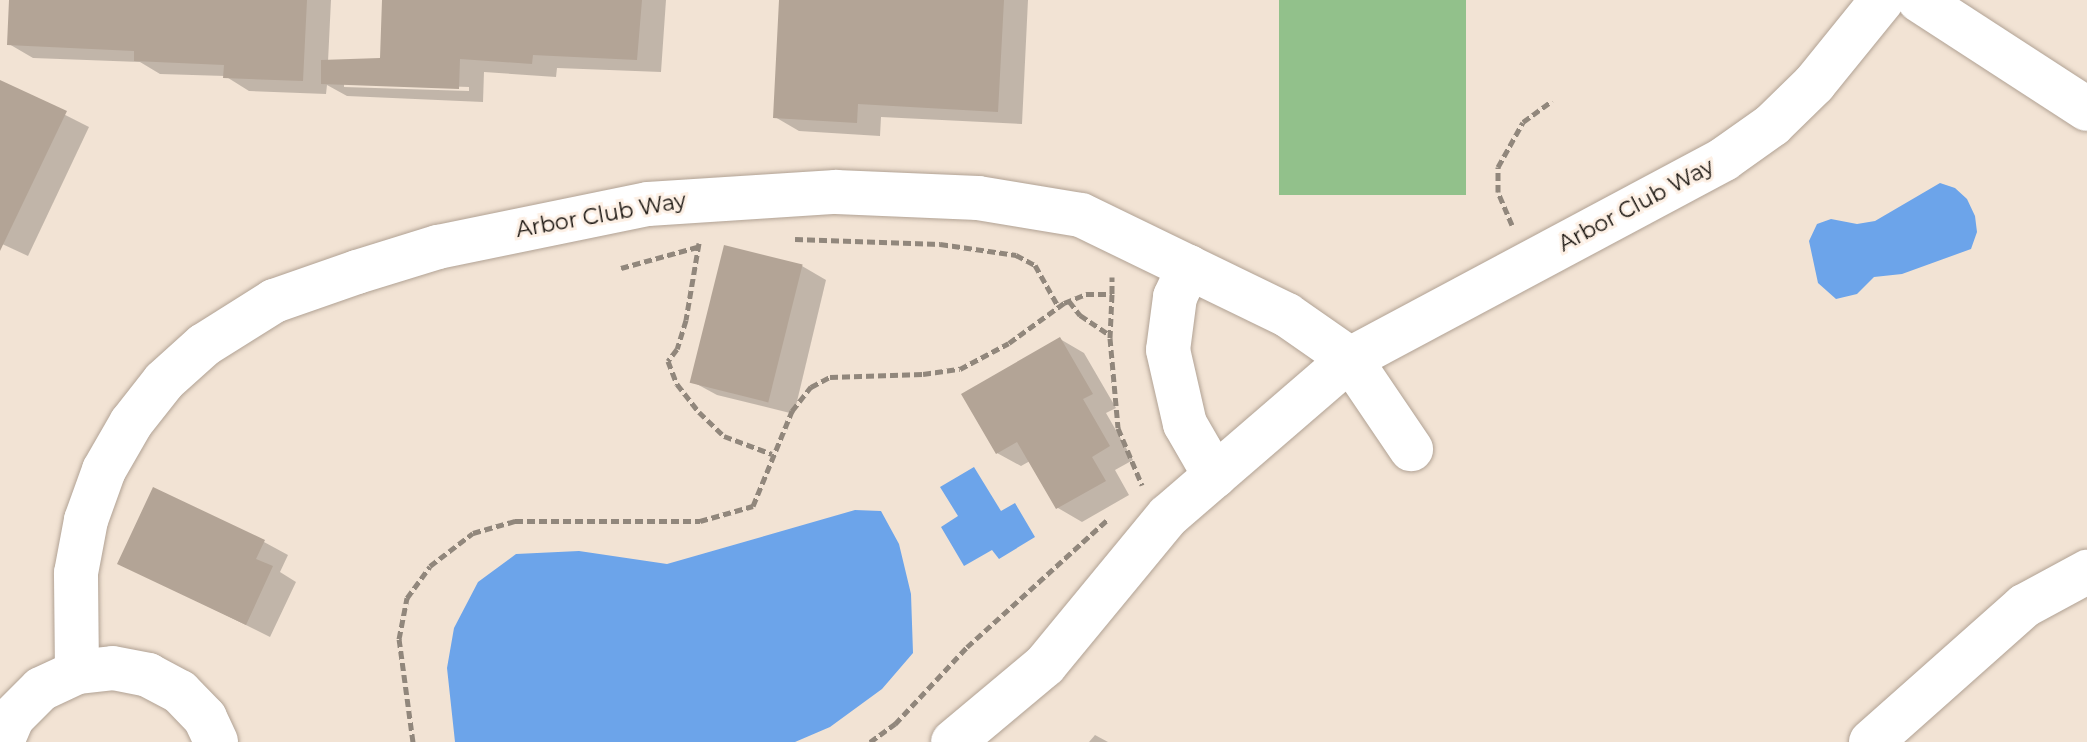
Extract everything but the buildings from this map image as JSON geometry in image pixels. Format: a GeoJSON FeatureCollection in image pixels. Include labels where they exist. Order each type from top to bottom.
{"type":"FeatureCollection","features":[{"type":"Feature","properties":{"kind":"street","name":"Arbor Club Way"},"geometry":{"type":"LineString","coordinates":[[953,742],[1045,665],[1165,519],[1350,359],[1724,159],[1772,125],[1814,84],[1882,0]]}},
{"type":"Feature","properties":{"kind":"street"},"geometry":{"type":"LineString","coordinates":[[1919,0],[2087,109]]}},
{"type":"Feature","properties":{"kind":"street","name":"Arbor Club Way"},"geometry":{"type":"LineString","coordinates":[[77,672],[76,573],[86,520],[104,470],[131,423],[164,381],[204,345],[274,301],[438,247],[558,220],[694,199],[836,192],[978,198],[1081,215],[1287,315],[1350,359]]}},
{"type":"Feature","properties":{"kind":"street"},"geometry":{"type":"LineString","coordinates":[[1189,267],[1175,297],[1168,350],[1185,424],[1215,476]]}},
{"type":"Feature","properties":{"kind":"street"},"geometry":{"type":"LineString","coordinates":[[1350,359],[1411,449]]}},
{"type":"Feature","properties":{"kind":"street"},"geometry":{"type":"LineString","coordinates":[[1871,742],[2024,606],[2087,572]]}},
{"type":"Feature","properties":{"kind":"street"},"geometry":{"type":"LineString","coordinates":[[2,742],[12,718],[41,689],[77,672],[113,668],[148,675],[180,692],[205,718],[216,742]]}},
{"type":"Feature","properties":{"kind":"path"},"geometry":{"type":"LineString","coordinates":[[1534,259],[1509,220],[1498,192],[1498,167],[1523,122],[1552,101]]}},
{"type":"Feature","properties":{"kind":"path"},"geometry":{"type":"LineString","coordinates":[[1126,237],[1113,263],[1110,335],[1118,428],[1144,489],[1135,497]]}},
{"type":"Feature","properties":{"kind":"path"},"geometry":{"type":"LineString","coordinates":[[621,268],[697,247],[704,238]]}},
{"type":"Feature","properties":{"kind":"path"},"geometry":{"type":"LineString","coordinates":[[792,239],[928,243],[1016,255],[1035,265],[1058,306]]}},
{"type":"Feature","properties":{"kind":"path"},"geometry":{"type":"LineString","coordinates":[[697,247],[699,261],[686,320],[677,349],[668,361],[677,384],[699,412],[724,436],[772,454]]}},
{"type":"Feature","properties":{"kind":"path"},"geometry":{"type":"LineString","coordinates":[[413,742],[399,639],[407,598],[430,566],[473,533],[515,521],[700,521],[753,506],[792,411],[811,387],[830,377],[923,374],[960,369],[1009,343],[1058,306],[1086,294],[1112,294]]}},
{"type":"Feature","properties":{"kind":"path"},"geometry":{"type":"LineString","coordinates":[[1069,301],[1080,315],[1110,335]]}},
{"type":"Feature","properties":{"kind":"path"},"geometry":{"type":"LineString","coordinates":[[870,742],[895,724],[967,647],[1116,511]]}},
{"type":"Feature","properties":{"kind":"green space"},"geometry":{"type":"Polygon","coordinates":[[[1279,0],[1466,0],[1466,195],[1279,195],[1279,0]]]}},
{"type":"Feature","properties":{"kind":"water"},"geometry":{"type":"Polygon","coordinates":[[[1940,183],[1955,188],[1967,199],[1975,216],[1977,232],[1971,249],[1902,274],[1874,277],[1857,294],[1836,299],[1818,283],[1809,241],[1817,224],[1831,219],[1857,224],[1875,221],[1940,183]]]}},
{"type":"Feature","properties":{"kind":"water"},"geometry":{"type":"Polygon","coordinates":[[[974,467],[1001,511],[1015,503],[1035,537],[999,559],[992,550],[964,566],[941,527],[958,516],[940,487],[974,467]]]}},
{"type":"Feature","properties":{"kind":"water"},"geometry":{"type":"Polygon","coordinates":[[[855,510],[881,511],[899,544],[911,594],[913,653],[882,689],[830,727],[795,742],[455,742],[447,668],[454,628],[478,582],[516,554],[579,551],[667,564],[855,510]]]}}]}
